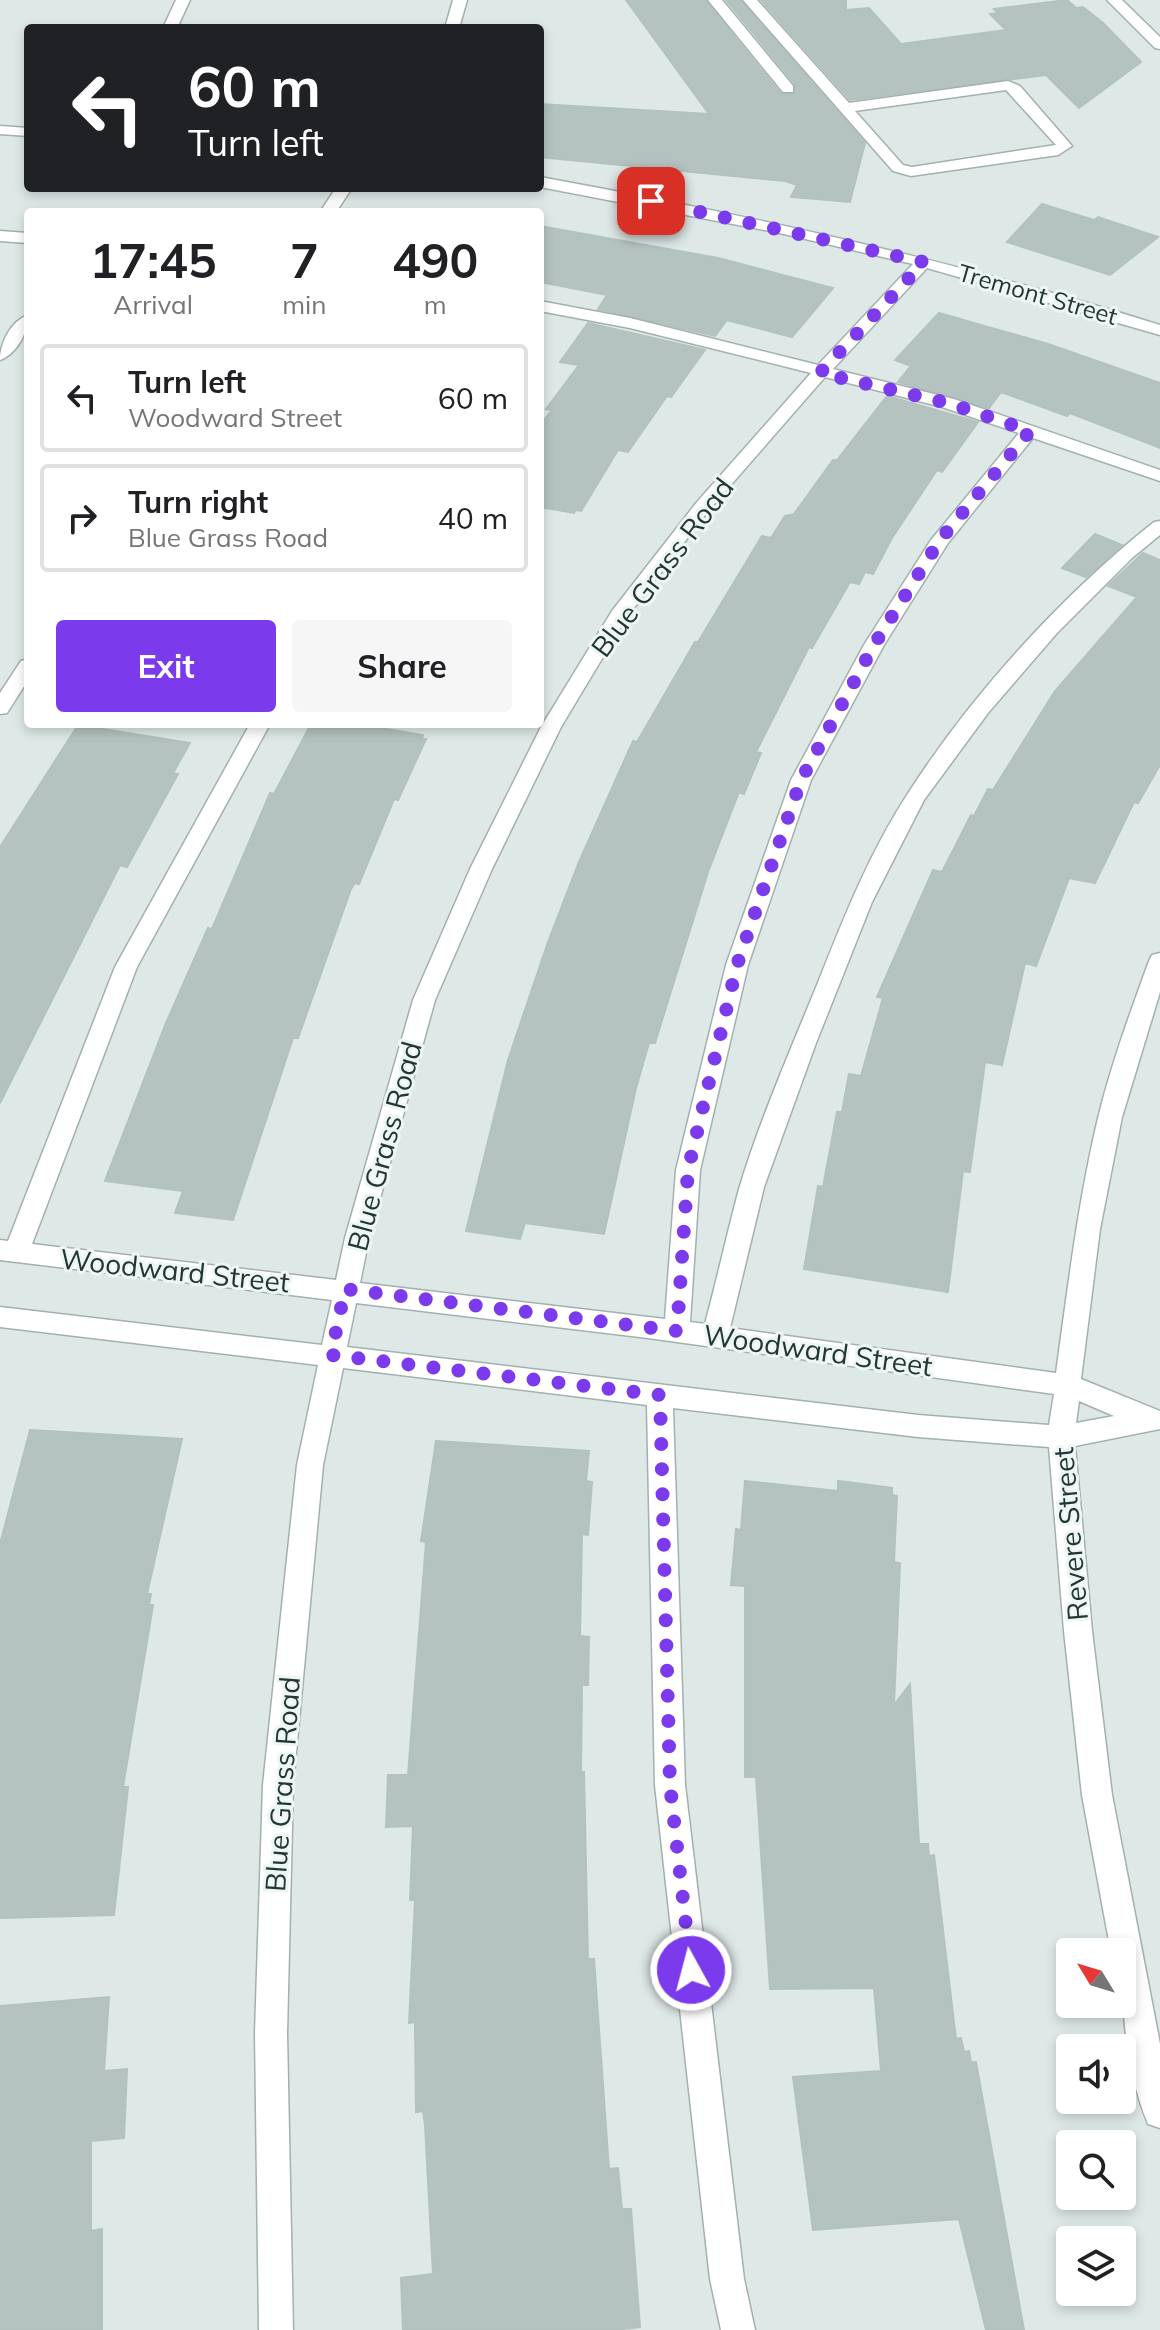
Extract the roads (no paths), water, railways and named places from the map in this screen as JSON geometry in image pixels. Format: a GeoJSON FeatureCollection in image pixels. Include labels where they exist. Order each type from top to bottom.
{"type":"FeatureCollection","features":[{"type":"Feature","properties":{"kind":"street"},"geometry":{"type":"LineString","coordinates":[[172,24],[183,0]]}},
{"type":"Feature","properties":{"kind":"street"},"geometry":{"type":"LineString","coordinates":[[453,24],[460,0]]}},
{"type":"Feature","properties":{"kind":"street"},"geometry":{"type":"LineString","coordinates":[[715,0],[788,89]]}},
{"type":"Feature","properties":{"kind":"street"},"geometry":{"type":"LineString","coordinates":[[750,0],[844,108],[898,168],[905,171],[991,163],[1058,151],[1065,146],[1008,85],[844,108]]}},
{"type":"Feature","properties":{"kind":"street"},"geometry":{"type":"LineString","coordinates":[[1114,0],[1160,45]]}},
{"type":"Feature","properties":{"kind":"street"},"geometry":{"type":"LineString","coordinates":[[0,130],[24,132]]}},
{"type":"Feature","properties":{"kind":"street","name":"Tremont Street"},"geometry":{"type":"LineString","coordinates":[[544,183],[706,211],[924,262],[1090,307],[1160,330]]}},
{"type":"Feature","properties":{"kind":"street"},"geometry":{"type":"LineString","coordinates":[[0,236],[24,238]]}},
{"type":"Feature","properties":{"kind":"street","name":"Blue Grass Road"},"geometry":{"type":"LineString","coordinates":[[276,2330],[271,2033],[278,1785],[310,1465],[345,1289],[424,1000],[481,869],[551,727],[619,615],[703,506],[820,373],[924,262]]}},
{"type":"Feature","properties":{"kind":"street"},"geometry":{"type":"LineString","coordinates":[[544,312],[630,323],[948,403],[1160,476]]}},
{"type":"Feature","properties":{"kind":"street"},"geometry":{"type":"LineString","coordinates":[[0,355],[24,325]]}},
{"type":"Feature","properties":{"kind":"street"},"geometry":{"type":"LineString","coordinates":[[677,1331],[688,1170],[737,965],[801,780],[874,645],[940,540],[1030,431]]}},
{"type":"Feature","properties":{"kind":"street"},"geometry":{"type":"LineString","coordinates":[[715,1336],[752,1187],[805,1043],[861,902],[915,798],[981,708],[1050,629],[1125,554],[1160,526]]}},
{"type":"Feature","properties":{"kind":"street"},"geometry":{"type":"LineString","coordinates":[[0,708],[24,671]]}},
{"type":"Feature","properties":{"kind":"street"},"geometry":{"type":"LineString","coordinates":[[8,1251],[126,967],[258,728]]}},
{"type":"Feature","properties":{"kind":"street","name":"Revere Street"},"geometry":{"type":"LineString","coordinates":[[1160,961],[1136,1028],[1110,1117],[1088,1229],[1061,1437],[1078,1631],[1097,1795],[1150,2076],[1160,2112]]}},
{"type":"Feature","properties":{"kind":"street","name":"Woodward Street"},"geometry":{"type":"LineString","coordinates":[[8,1251],[677,1331],[1067,1385],[1156,1421]]}},
{"type":"Feature","properties":{"kind":"street","name":"Woodward Street"},"geometry":{"type":"LineString","coordinates":[[0,1317],[918,1426],[1061,1437],[1156,1421]]}},
{"type":"Feature","properties":{"kind":"street"},"geometry":{"type":"LineString","coordinates":[[660,1395],[670,1785],[727,2279],[738,2330]]}}]}
